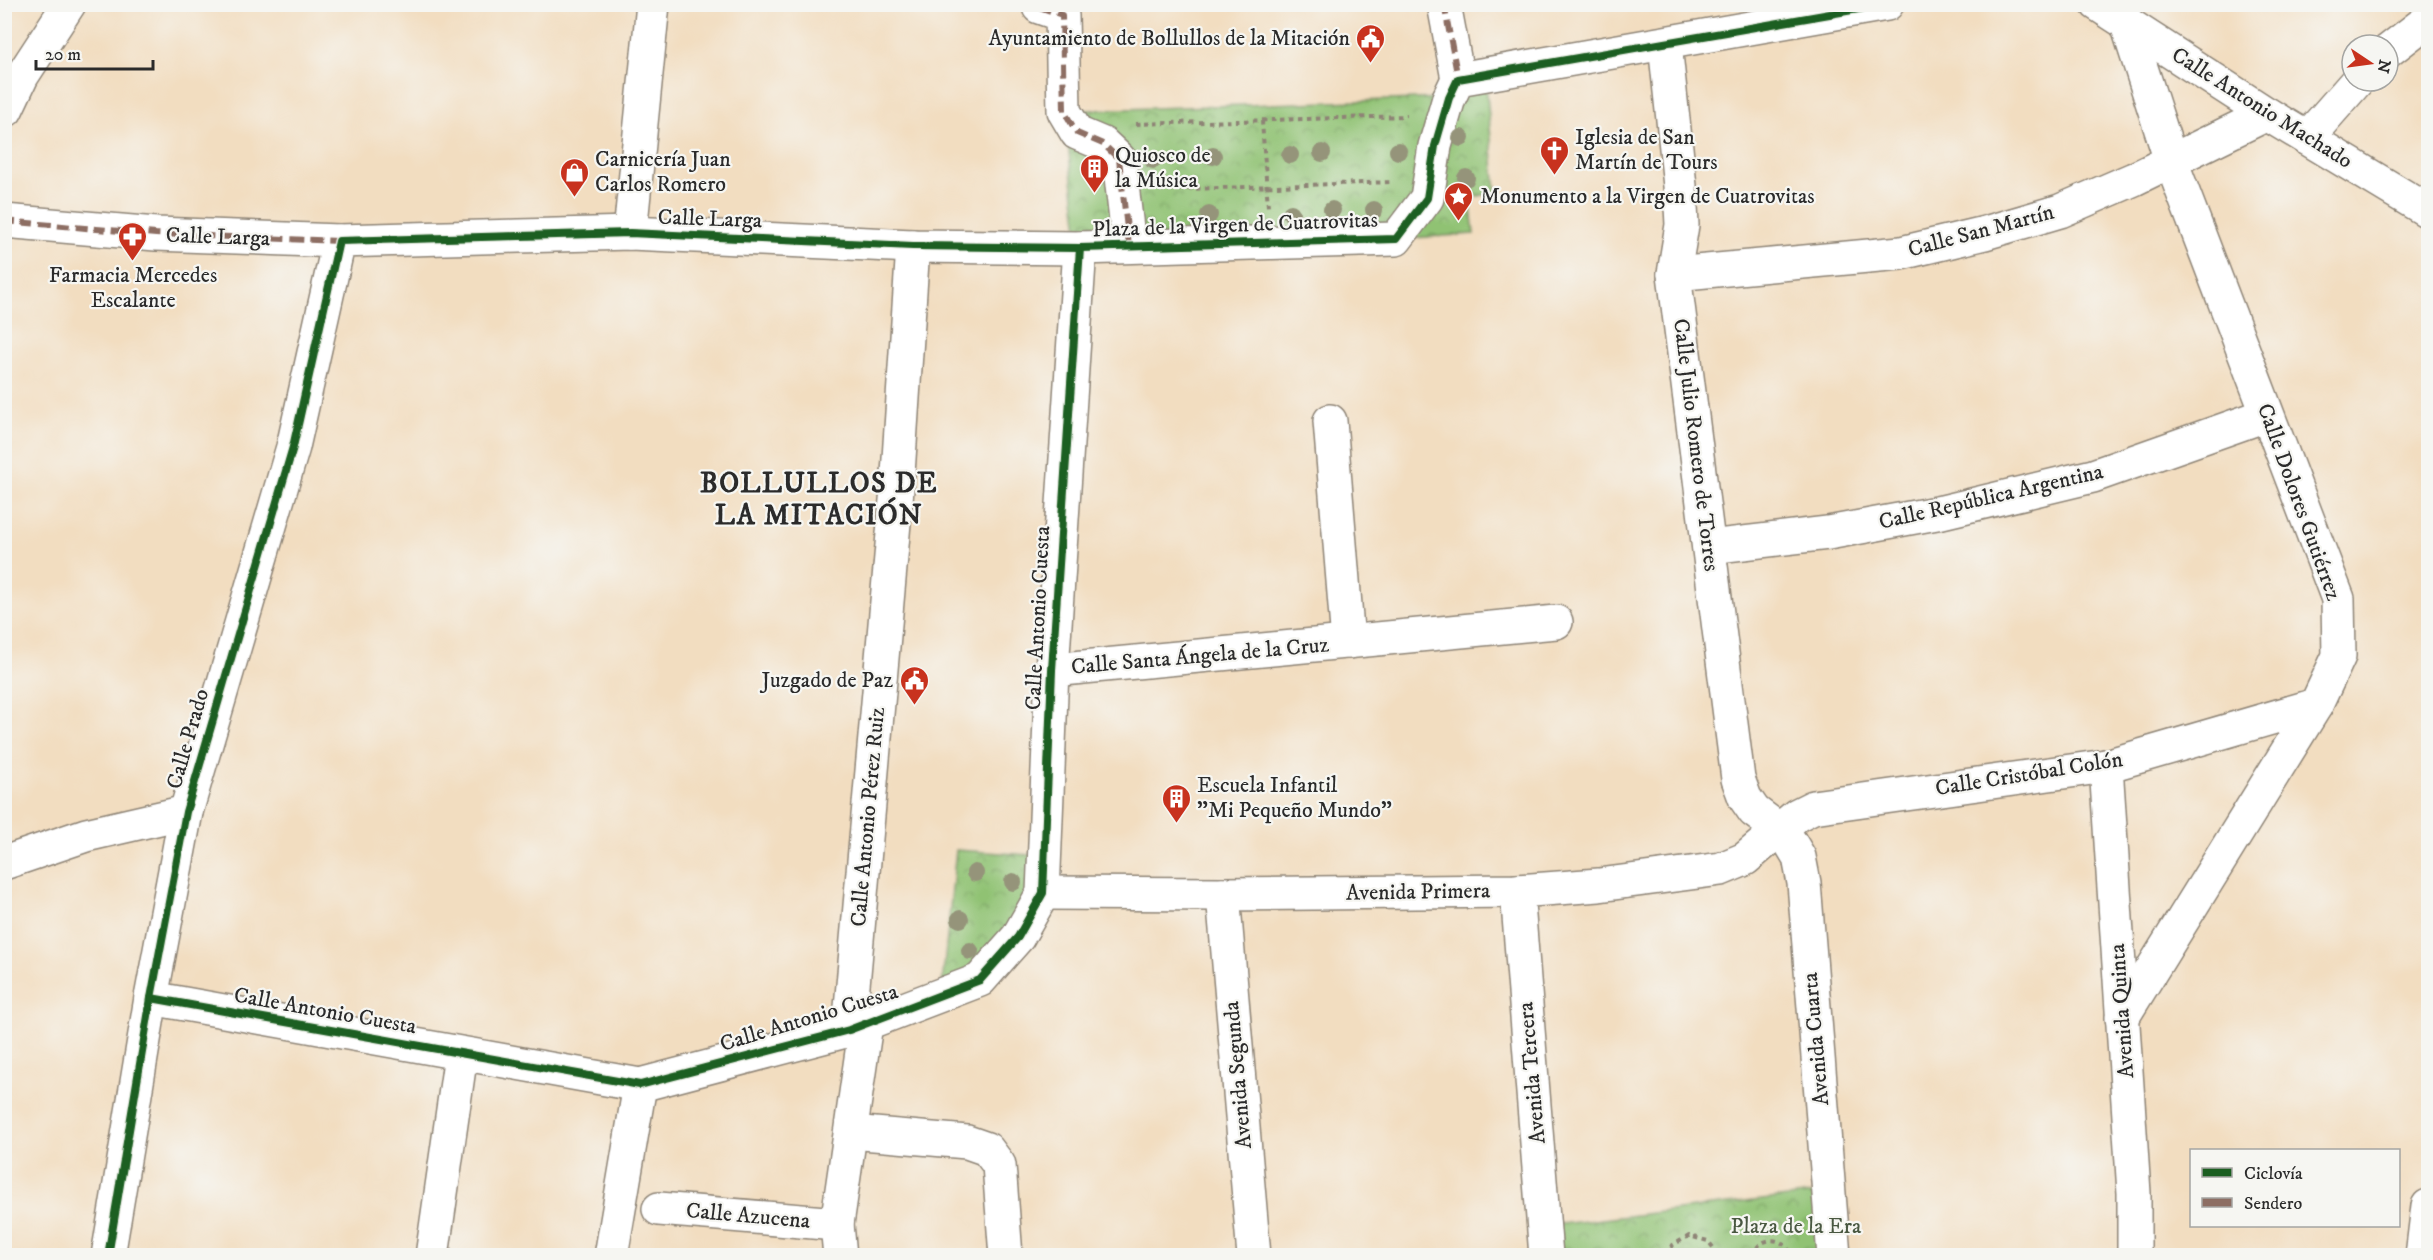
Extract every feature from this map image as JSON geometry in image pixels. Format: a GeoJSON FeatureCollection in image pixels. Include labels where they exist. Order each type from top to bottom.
{"type":"FeatureCollection","features":[{"type":"Feature","properties":{"kind":"street"},"geometry":{"type":"LineString","coordinates":[[5,116],[22,76],[69,4]]}},
{"type":"Feature","properties":{"kind":"street"},"geometry":{"type":"LineString","coordinates":[[630,233],[653,4]]}},
{"type":"Feature","properties":{"kind":"street"},"geometry":{"type":"LineString","coordinates":[[1444,4],[1458,79],[1665,45],[1887,4]]}},
{"type":"Feature","properties":{"kind":"street","name":"Calle Antonio Machado"},"geometry":{"type":"LineString","coordinates":[[2097,4],[2267,114],[2428,211]]}},
{"type":"Feature","properties":{"kind":"street"},"geometry":{"type":"LineString","coordinates":[[1039,7],[1062,15],[1064,111],[1077,133],[1103,144],[1119,159],[1129,246]]}},
{"type":"Feature","properties":{"kind":"street"},"geometry":{"type":"LineString","coordinates":[[2400,42],[2428,20]]}},
{"type":"Feature","properties":{"kind":"street","name":"Calle Dolores Gutiérrez"},"geometry":{"type":"LineString","coordinates":[[2122,1018],[2316,705],[2339,656],[2338,599],[2171,161],[2126,21]]}},
{"type":"Feature","properties":{"kind":"street","name":"Calle Julio Romero de Torres"},"geometry":{"type":"LineString","coordinates":[[1665,45],[1682,225],[1674,274],[1738,779],[1745,798],[1754,811],[1778,829]]}},
{"type":"Feature","properties":{"kind":"street","name":"Plaza de la Virgen de Cuatrovitas"},"geometry":{"type":"LineString","coordinates":[[1080,248],[1396,238],[1427,198],[1435,146],[1449,98],[1458,79]]}},
{"type":"Feature","properties":{"kind":"street"},"geometry":{"type":"LineString","coordinates":[[2307,138],[2346,93]]}},
{"type":"Feature","properties":{"kind":"street","name":"Calle San Martín"},"geometry":{"type":"LineString","coordinates":[[1674,274],[1901,254],[1985,233],[2060,211],[2134,179],[2267,114]]}},
{"type":"Feature","properties":{"kind":"street","name":"Calle Larga"},"geometry":{"type":"LineString","coordinates":[[4,221],[156,234],[339,241],[630,233],[913,246],[1080,248]]}},
{"type":"Feature","properties":{"kind":"street","name":"Calle Prado"},"geometry":{"type":"LineString","coordinates":[[108,1256],[151,998],[186,812],[293,447],[339,241]]}},
{"type":"Feature","properties":{"kind":"street","name":"Calle Antonio Pérez Ruiz"},"geometry":{"type":"LineString","coordinates":[[838,1240],[851,1132],[913,246]]}},
{"type":"Feature","properties":{"kind":"street","name":"Calle Antonio Cuesta"},"geometry":{"type":"LineString","coordinates":[[151,998],[640,1084],[858,1027],[980,980],[1018,937],[1043,893],[1052,670],[1080,248]]}},
{"type":"Feature","properties":{"kind":"street","name":"Calle República Argentina"},"geometry":{"type":"LineString","coordinates":[[1709,547],[1840,531],[1942,512],[2093,476],[2266,415]]}},
{"type":"Feature","properties":{"kind":"street","name":"Calle Santa Ángela de la Cruz"},"geometry":{"type":"LineString","coordinates":[[1330,421],[1348,642]]}},
{"type":"Feature","properties":{"kind":"street","name":"Calle Santa Ángela de la Cruz"},"geometry":{"type":"LineString","coordinates":[[1052,670],[1556,622]]}},
{"type":"Feature","properties":{"kind":"street","name":"Calle Cristóbal Colón"},"geometry":{"type":"LineString","coordinates":[[1778,829],[1813,807],[1830,803],[2106,766],[2316,705]]}},
{"type":"Feature","properties":{"kind":"street","name":"Avenida Quinta"},"geometry":{"type":"LineString","coordinates":[[2106,766],[2134,1193],[2134,1256]]}},
{"type":"Feature","properties":{"kind":"street"},"geometry":{"type":"LineString","coordinates":[[4,863],[86,835],[186,812]]}},
{"type":"Feature","properties":{"kind":"street","name":"Avenida Primera"},"geometry":{"type":"LineString","coordinates":[[1043,893],[1516,891],[1599,885],[1721,869],[1745,859],[1778,829]]}},
{"type":"Feature","properties":{"kind":"street","name":"Avenida Cuarta"},"geometry":{"type":"LineString","coordinates":[[1778,829],[1799,857],[1804,883],[1834,1256]]}},
{"type":"Feature","properties":{"kind":"street","name":"Avenida Tercera"},"geometry":{"type":"LineString","coordinates":[[1516,891],[1546,1256]]}},
{"type":"Feature","properties":{"kind":"street","name":"Avenida Segunda"},"geometry":{"type":"LineString","coordinates":[[1223,894],[1254,1256]]}},
{"type":"Feature","properties":{"kind":"street"},"geometry":{"type":"LineString","coordinates":[[432,1256],[461,1053]]}},
{"type":"Feature","properties":{"kind":"street"},"geometry":{"type":"LineString","coordinates":[[611,1256],[640,1084]]}},
{"type":"Feature","properties":{"kind":"street"},"geometry":{"type":"LineString","coordinates":[[851,1132],[967,1142],[987,1149],[999,1165],[1006,1256]]}},
{"type":"Feature","properties":{"kind":"street"},"geometry":{"type":"LineString","coordinates":[[2422,1256],[2428,1206]]}},
{"type":"Feature","properties":{"kind":"street","name":"Calle Azucena"},"geometry":{"type":"LineString","coordinates":[[659,1209],[838,1240]]}},
{"type":"Feature","properties":{"kind":"path"},"geometry":{"type":"LineString","coordinates":[[1132,124],[1444,115]]}},
{"type":"Feature","properties":{"kind":"path"},"geometry":{"type":"LineString","coordinates":[[1262,120],[1270,242]]}},
{"type":"Feature","properties":{"kind":"path"},"geometry":{"type":"LineString","coordinates":[[1122,191],[1429,180]]}},
{"type":"Feature","properties":{"kind":"path"},"geometry":{"type":"LineString","coordinates":[[1667,1256],[1672,1245],[1689,1236],[1708,1241],[1720,1256]]}},
{"type":"Feature","properties":{"kind":"path"},"geometry":{"type":"LineString","coordinates":[[1753,1256],[1762,1242],[1775,1240],[1787,1246],[1791,1256]]}},
{"type":"Feature","properties":{"kind":"path"},"geometry":{"type":"LineString","coordinates":[[1601,1256],[1614,1252],[1622,1256]]}},
{"type":"Feature","properties":{"kind":"green space"},"geometry":{"type":"Polygon","coordinates":[[[1485,74],[1496,192],[1470,198],[1474,234],[1396,239],[1080,248],[1064,111],[1448,98],[1485,74]]]}},
{"type":"Feature","properties":{"kind":"green space"},"geometry":{"type":"Polygon","coordinates":[[[956,850],[1045,856],[1018,937],[941,995],[956,850]]]}},
{"type":"Feature","properties":{"kind":"green space","name":"Plaza de la Era"},"geometry":{"type":"Polygon","coordinates":[[[1829,1192],[1834,1255],[1546,1255],[1545,1226],[1829,1192]]]}},
{"type":"Feature","properties":{"kind":"marked path"},"geometry":{"type":"LineString","coordinates":[[1444,4],[1458,79]]}},
{"type":"Feature","properties":{"kind":"marked path"},"geometry":{"type":"LineString","coordinates":[[1039,7],[1062,15],[1064,111],[1077,133],[1103,144],[1119,159],[1129,246]]}},
{"type":"Feature","properties":{"kind":"marked path"},"geometry":{"type":"LineString","coordinates":[[4,121],[6,110]]}},
{"type":"Feature","properties":{"kind":"marked path"},"geometry":{"type":"LineString","coordinates":[[4,221],[156,234],[339,241]]}},
{"type":"Feature","properties":{"kind":"cycle path"},"geometry":{"type":"LineString","coordinates":[[108,1256],[151,998],[186,812],[293,447],[339,241],[630,233],[913,246],[1080,248],[1396,239],[1427,198],[1435,146],[1449,98],[1458,79],[1887,4]]}},
{"type":"Feature","properties":{"kind":"cycle path"},"geometry":{"type":"LineString","coordinates":[[151,998],[640,1085],[849,1030],[980,980],[1018,937],[1043,893],[1052,670],[1080,248]]}},
{"type":"Feature","properties":{"kind":"place","name":"Ayuntamiento de Bollullos de la Mitación"},"geometry":{"type":"Point","coordinates":[1371,64]}},
{"type":"Feature","properties":{"kind":"place","name":"Iglesia de San Martín de Tours"},"geometry":{"type":"Point","coordinates":[1554,176]}},
{"type":"Feature","properties":{"kind":"place","name":"Quiosco de la Música"},"geometry":{"type":"Point","coordinates":[1094,194]}},
{"type":"Feature","properties":{"kind":"place","name":"Carnicería Juan Carlos Romero"},"geometry":{"type":"Point","coordinates":[574,198]}},
{"type":"Feature","properties":{"kind":"place","name":"Monumento a la Virgen de Cuatrovitas"},"geometry":{"type":"Point","coordinates":[1459,222]}},
{"type":"Feature","properties":{"kind":"place","name":"Farmacia Mercedes Escalante"},"geometry":{"type":"Point","coordinates":[133,262]}},
{"type":"Feature","properties":{"kind":"place","name":"Juzgado de Paz"},"geometry":{"type":"Point","coordinates":[914,706]}},
{"type":"Feature","properties":{"kind":"place","name":"Escuela Infantil \"Mi Pequeño Mundo\""},"geometry":{"type":"Point","coordinates":[1176,824]}},
{"type":"Feature","properties":{"kind":"district","name":"BOLLULLOS DE LA MITACIÓN"},"geometry":{"type":"Point","coordinates":[819,499]}}]}
